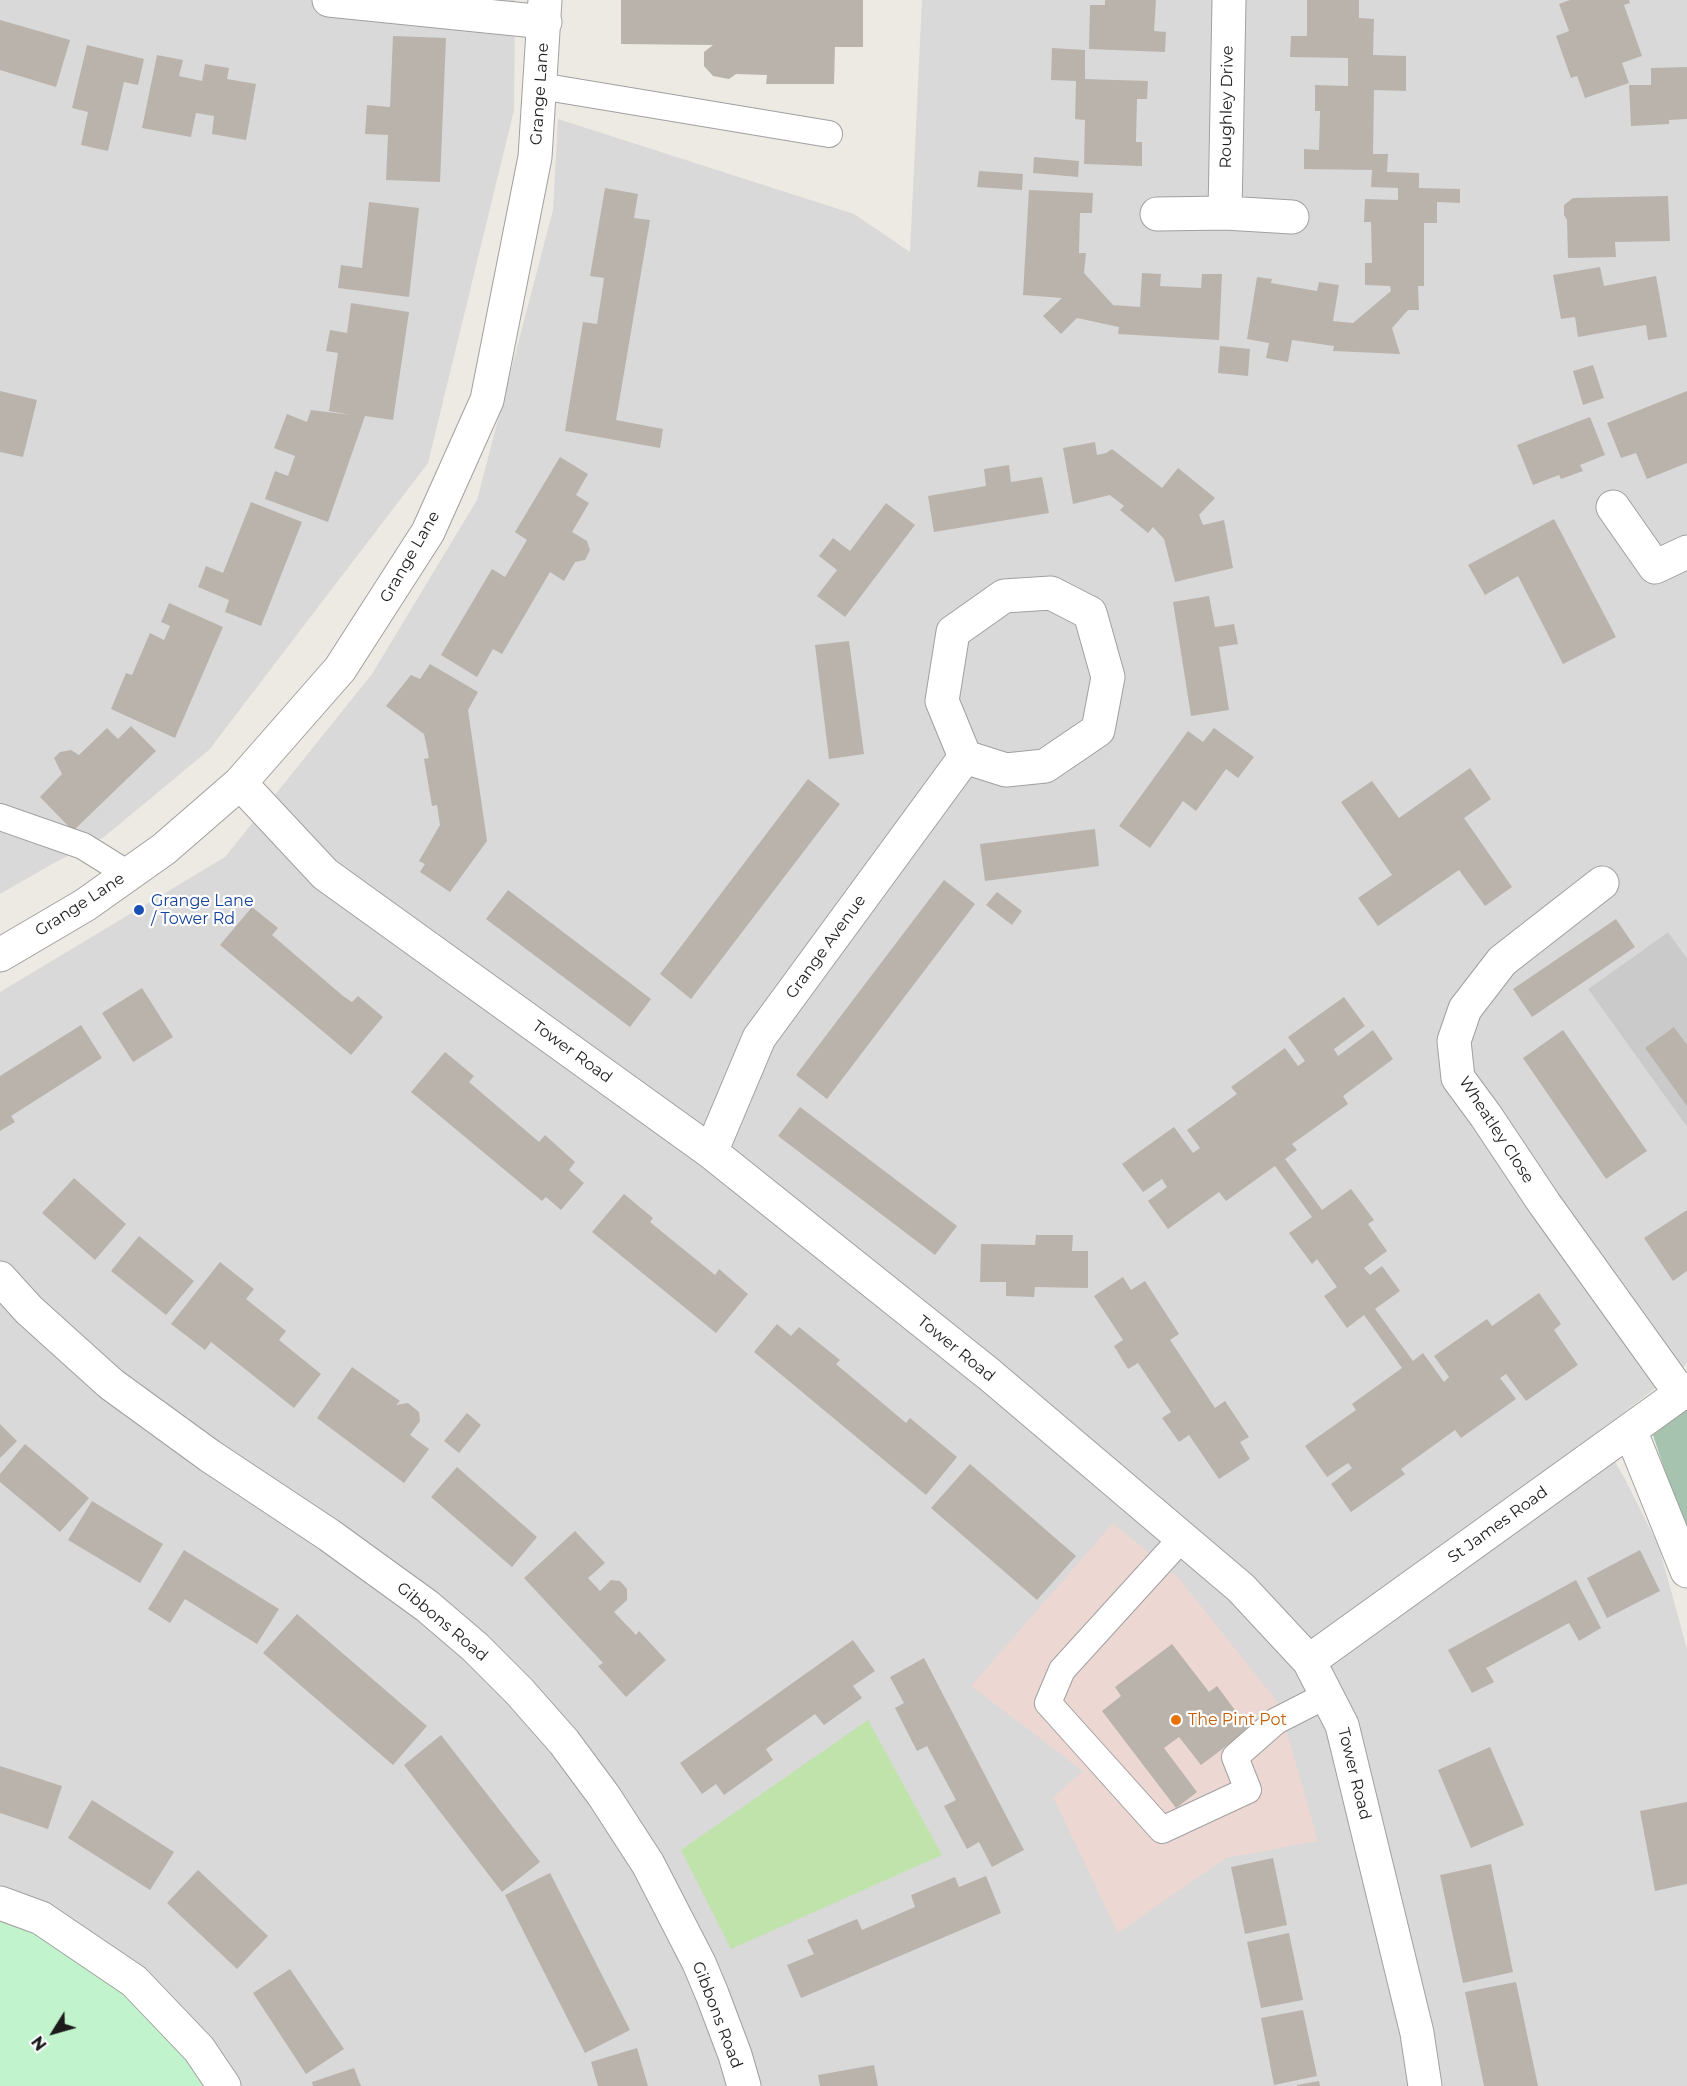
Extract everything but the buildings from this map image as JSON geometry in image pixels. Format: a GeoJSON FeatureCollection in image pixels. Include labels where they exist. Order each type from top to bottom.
{"type":"FeatureCollection","features":[{"type":"Feature","properties":{"kind":"street"},"geometry":{"type":"LineString","coordinates":[[329,0],[545,11]]}},
{"type":"Feature","properties":{"kind":"street","name":"Roughley Drive"},"geometry":{"type":"LineString","coordinates":[[1225,213],[1229,0]]}},
{"type":"Feature","properties":{"kind":"street","name":"Grange Lane"},"geometry":{"type":"LineString","coordinates":[[0,955],[85,905],[164,849],[240,783],[340,669],[428,532],[487,400],[535,157],[545,11]]}},
{"type":"Feature","properties":{"kind":"street"},"geometry":{"type":"LineString","coordinates":[[1157,214],[1225,213],[1292,217]]}},
{"type":"Feature","properties":{"kind":"street"},"geometry":{"type":"LineString","coordinates":[[1613,507],[1655,567],[1687,552]]}},
{"type":"Feature","properties":{"kind":"street"},"geometry":{"type":"LineString","coordinates":[[1051,593],[1090,613],[1108,677],[1098,730],[1045,766],[1005,770],[965,757],[942,701],[953,632],[1004,596],[1051,593]]}},
{"type":"Feature","properties":{"kind":"street","name":"Grange Avenue"},"geometry":{"type":"LineString","coordinates":[[711,1152],[759,1038],[965,757]]}},
{"type":"Feature","properties":{"kind":"street","name":"Tower Road"},"geometry":{"type":"LineString","coordinates":[[240,783],[325,874],[711,1152],[990,1376],[1242,1588],[1309,1661],[1342,1725],[1417,2033],[1425,2086]]}},
{"type":"Feature","properties":{"kind":"street","name":"Wheatley Close"},"geometry":{"type":"LineString","coordinates":[[1602,883],[1502,961],[1465,1009],[1454,1041],[1458,1078],[1551,1213],[1684,1391]]}},
{"type":"Feature","properties":{"kind":"street","name":"Gibbons Road"},"geometry":{"type":"LineString","coordinates":[[0,1278],[29,1310],[111,1384],[210,1456],[329,1534],[427,1606],[475,1647],[519,1690],[604,1796],[648,1864],[708,1984],[735,2055],[744,2086]]}},
{"type":"Feature","properties":{"kind":"street","name":"St James Road"},"geometry":{"type":"LineString","coordinates":[[1309,1661],[1684,1391]]}},
{"type":"Feature","properties":{"kind":"street"},"geometry":{"type":"LineString","coordinates":[[1630,1430],[1687,1571]]}},
{"type":"Feature","properties":{"kind":"street"},"geometry":{"type":"LineString","coordinates":[[0,1903],[41,1918],[134,1981],[199,2049],[224,2086]]}},
{"type":"Feature","properties":{"kind":"lane"},"geometry":{"type":"LineString","coordinates":[[540,86],[829,134]]}},
{"type":"Feature","properties":{"kind":"lane"},"geometry":{"type":"LineString","coordinates":[[0,817],[83,846],[128,874]]}},
{"type":"Feature","properties":{"kind":"lane"},"geometry":{"type":"LineString","coordinates":[[1182,1538],[1062,1670],[1048,1703],[1162,1830],[1248,1790],[1235,1757],[1276,1721],[1327,1695]]}},
{"type":"Feature","properties":{"kind":"shaded area"},"geometry":{"type":"Polygon","coordinates":[[[0,0],[515,0],[514,110],[428,463],[209,750],[104,837],[0,894],[0,0]]]}},
{"type":"Feature","properties":{"kind":"shaded area"},"geometry":{"type":"Polygon","coordinates":[[[922,0],[1687,0],[1687,958],[1668,932],[1588,989],[1687,1127],[1687,1364],[1598,1432],[1659,1547],[1687,1649],[1687,2086],[0,2086],[0,992],[225,857],[372,674],[477,500],[553,210],[558,119],[854,214],[910,252],[922,0]]]}},
{"type":"Feature","properties":{"kind":"shaded area"},"geometry":{"type":"Polygon","coordinates":[[[1668,932],[1687,958],[1687,1127],[1588,989],[1668,932]]]}},
{"type":"Feature","properties":{"kind":"shaded area"},"geometry":{"type":"Polygon","coordinates":[[[1113,1523],[1179,1578],[1279,1704],[1318,1841],[1226,1858],[1118,1933],[1053,1797],[1083,1771],[971,1686],[1113,1523]]]}},
{"type":"Feature","properties":{"kind":"green space"},"geometry":{"type":"Polygon","coordinates":[[[1687,1408],[1687,1537],[1653,1435],[1687,1408]]]}},
{"type":"Feature","properties":{"kind":"green space"},"geometry":{"type":"Polygon","coordinates":[[[868,1720],[942,1855],[731,1949],[681,1850],[868,1720]]]}},
{"type":"Feature","properties":{"kind":"green space"},"geometry":{"type":"Polygon","coordinates":[[[0,1915],[23,1925],[136,2002],[177,2046],[203,2086],[0,2086],[0,1915]]]}},
{"type":"Feature","properties":{"kind":"place","name":"Grange Lane / Tower Rd"},"geometry":{"type":"Point","coordinates":[139,910]}},
{"type":"Feature","properties":{"kind":"place","name":"The Pint Pot"},"geometry":{"type":"Point","coordinates":[1176,1720]}}]}
